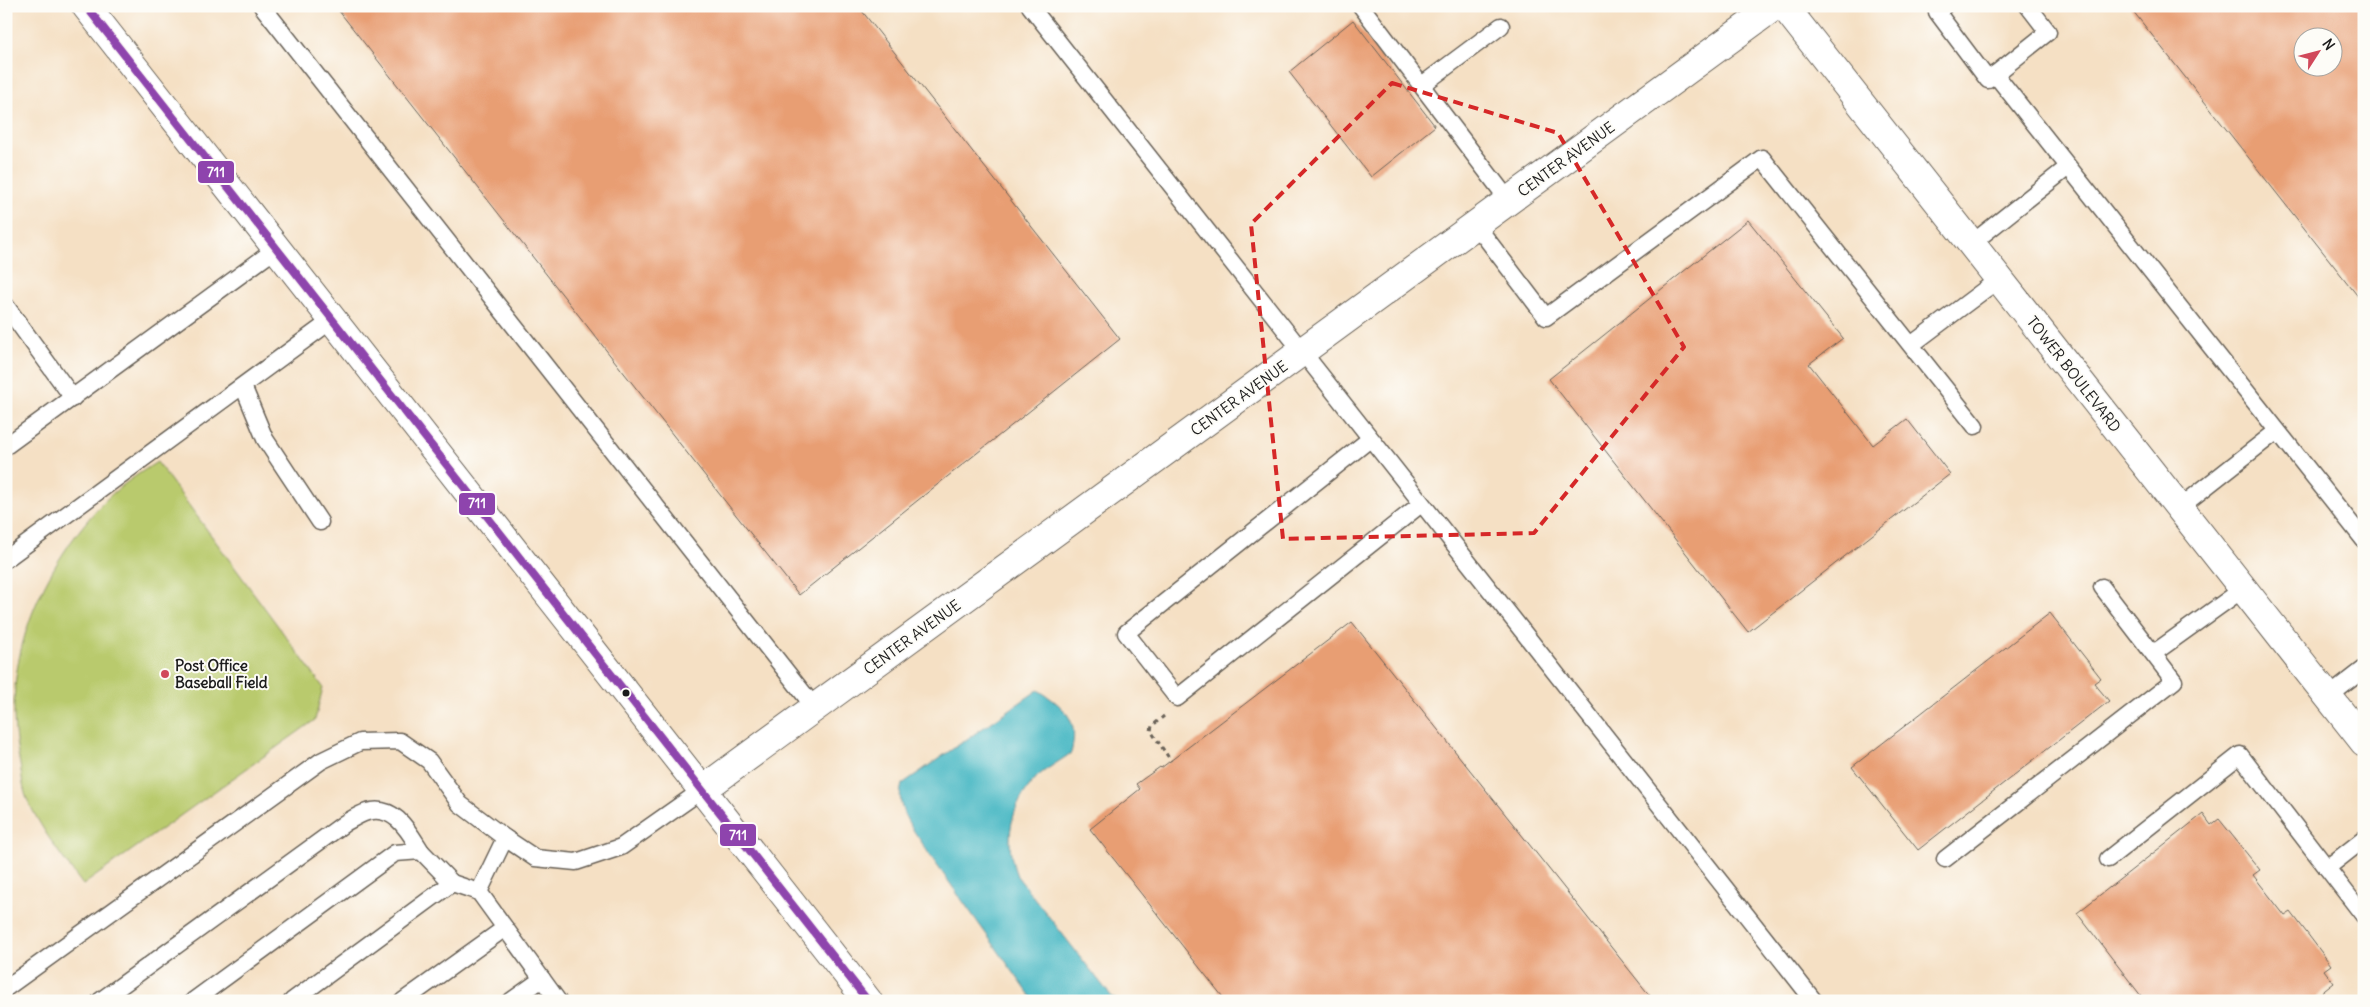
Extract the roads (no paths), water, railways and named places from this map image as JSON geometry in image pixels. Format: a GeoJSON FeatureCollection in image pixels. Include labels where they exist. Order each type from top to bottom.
{"type":"FeatureCollection","features":[{"type":"Feature","properties":{"kind":"street"},"geometry":{"type":"LineString","coordinates":[[86,6],[868,1001]]}},
{"type":"Feature","properties":{"kind":"street","name":"CENTER AVENUE"},"geometry":{"type":"LineString","coordinates":[[702,790],[1776,6]]}},
{"type":"Feature","properties":{"kind":"street","name":"TOWER BOULEVARD"},"geometry":{"type":"LineString","coordinates":[[1784,6],[2364,742]]}},
{"type":"Feature","properties":{"kind":"lane"},"geometry":{"type":"LineString","coordinates":[[262,6],[815,708]]}},
{"type":"Feature","properties":{"kind":"lane"},"geometry":{"type":"LineString","coordinates":[[1030,6],[1814,1001]]}},
{"type":"Feature","properties":{"kind":"lane"},"geometry":{"type":"LineString","coordinates":[[1361,6],[1509,201]]}},
{"type":"Feature","properties":{"kind":"lane"},"geometry":{"type":"LineString","coordinates":[[1944,6],[1937,12],[1988,80],[2048,32],[2028,6]]}},
{"type":"Feature","properties":{"kind":"lane"},"geometry":{"type":"LineString","coordinates":[[1422,86],[1501,26]]}},
{"type":"Feature","properties":{"kind":"lane"},"geometry":{"type":"LineString","coordinates":[[1995,74],[2364,540]]}},
{"type":"Feature","properties":{"kind":"lane"},"geometry":{"type":"LineString","coordinates":[[1476,225],[1546,316],[1762,158],[1974,426]]}},
{"type":"Feature","properties":{"kind":"lane"},"geometry":{"type":"LineString","coordinates":[[1971,244],[2068,166]]}},
{"type":"Feature","properties":{"kind":"lane"},"geometry":{"type":"LineString","coordinates":[[6,446],[276,248]]}},
{"type":"Feature","properties":{"kind":"lane"},"geometry":{"type":"LineString","coordinates":[[1910,346],[1999,279]]}},
{"type":"Feature","properties":{"kind":"lane"},"geometry":{"type":"LineString","coordinates":[[6,306],[11,323],[73,398]]}},
{"type":"Feature","properties":{"kind":"lane"},"geometry":{"type":"LineString","coordinates":[[6,559],[332,320]]}},
{"type":"Feature","properties":{"kind":"lane"},"geometry":{"type":"LineString","coordinates":[[243,386],[265,439],[320,522]]}},
{"type":"Feature","properties":{"kind":"lane"},"geometry":{"type":"LineString","coordinates":[[2179,508],[2278,431]]}},
{"type":"Feature","properties":{"kind":"lane"},"geometry":{"type":"LineString","coordinates":[[1370,439],[1126,633],[1177,698],[1421,504]]}},
{"type":"Feature","properties":{"kind":"lane"},"geometry":{"type":"LineString","coordinates":[[1945,859],[2174,681],[2102,587]]}},
{"type":"Feature","properties":{"kind":"lane"},"geometry":{"type":"LineString","coordinates":[[2154,654],[2243,589]]}},
{"type":"Feature","properties":{"kind":"lane"},"geometry":{"type":"LineString","coordinates":[[2328,697],[2364,669]]}},
{"type":"Feature","properties":{"kind":"lane"},"geometry":{"type":"LineString","coordinates":[[6,988],[321,761],[360,742],[400,741],[429,762],[460,804],[505,838],[536,858],[576,862],[621,847],[702,790]]}},
{"type":"Feature","properties":{"kind":"lane"},"geometry":{"type":"LineString","coordinates":[[2108,859],[2240,755],[2364,916]]}},
{"type":"Feature","properties":{"kind":"lane"},"geometry":{"type":"LineString","coordinates":[[100,1001],[345,823],[368,812],[388,814],[402,822],[421,851],[452,882],[479,892],[558,1001]]}},
{"type":"Feature","properties":{"kind":"lane"},"geometry":{"type":"LineString","coordinates":[[479,892],[505,838]]}},
{"type":"Feature","properties":{"kind":"lane"},"geometry":{"type":"LineString","coordinates":[[2327,868],[2364,839]]}},
{"type":"Feature","properties":{"kind":"lane"},"geometry":{"type":"LineString","coordinates":[[193,1001],[395,853],[421,851]]}},
{"type":"Feature","properties":{"kind":"lane"},"geometry":{"type":"LineString","coordinates":[[292,1001],[452,882]]}},
{"type":"Feature","properties":{"kind":"lane"},"geometry":{"type":"LineString","coordinates":[[403,1001],[505,928]]}},
{"type":"Feature","properties":{"kind":"lane"},"geometry":{"type":"LineString","coordinates":[[511,1001],[542,979]]}},
{"type":"Feature","properties":{"kind":"water"},"geometry":{"type":"Polygon","coordinates":[[[1038,690],[1056,702],[1068,716],[1072,723],[1073,742],[1071,753],[1037,777],[1028,788],[1015,812],[1010,837],[1013,863],[1017,876],[1111,996],[1120,1001],[1034,1001],[929,854],[908,821],[901,804],[902,784],[1038,690]]]}},
{"type":"Feature","properties":{"kind":"place","name":"Post Office Baseball Field"},"geometry":{"type":"Point","coordinates":[165,674]}}]}
